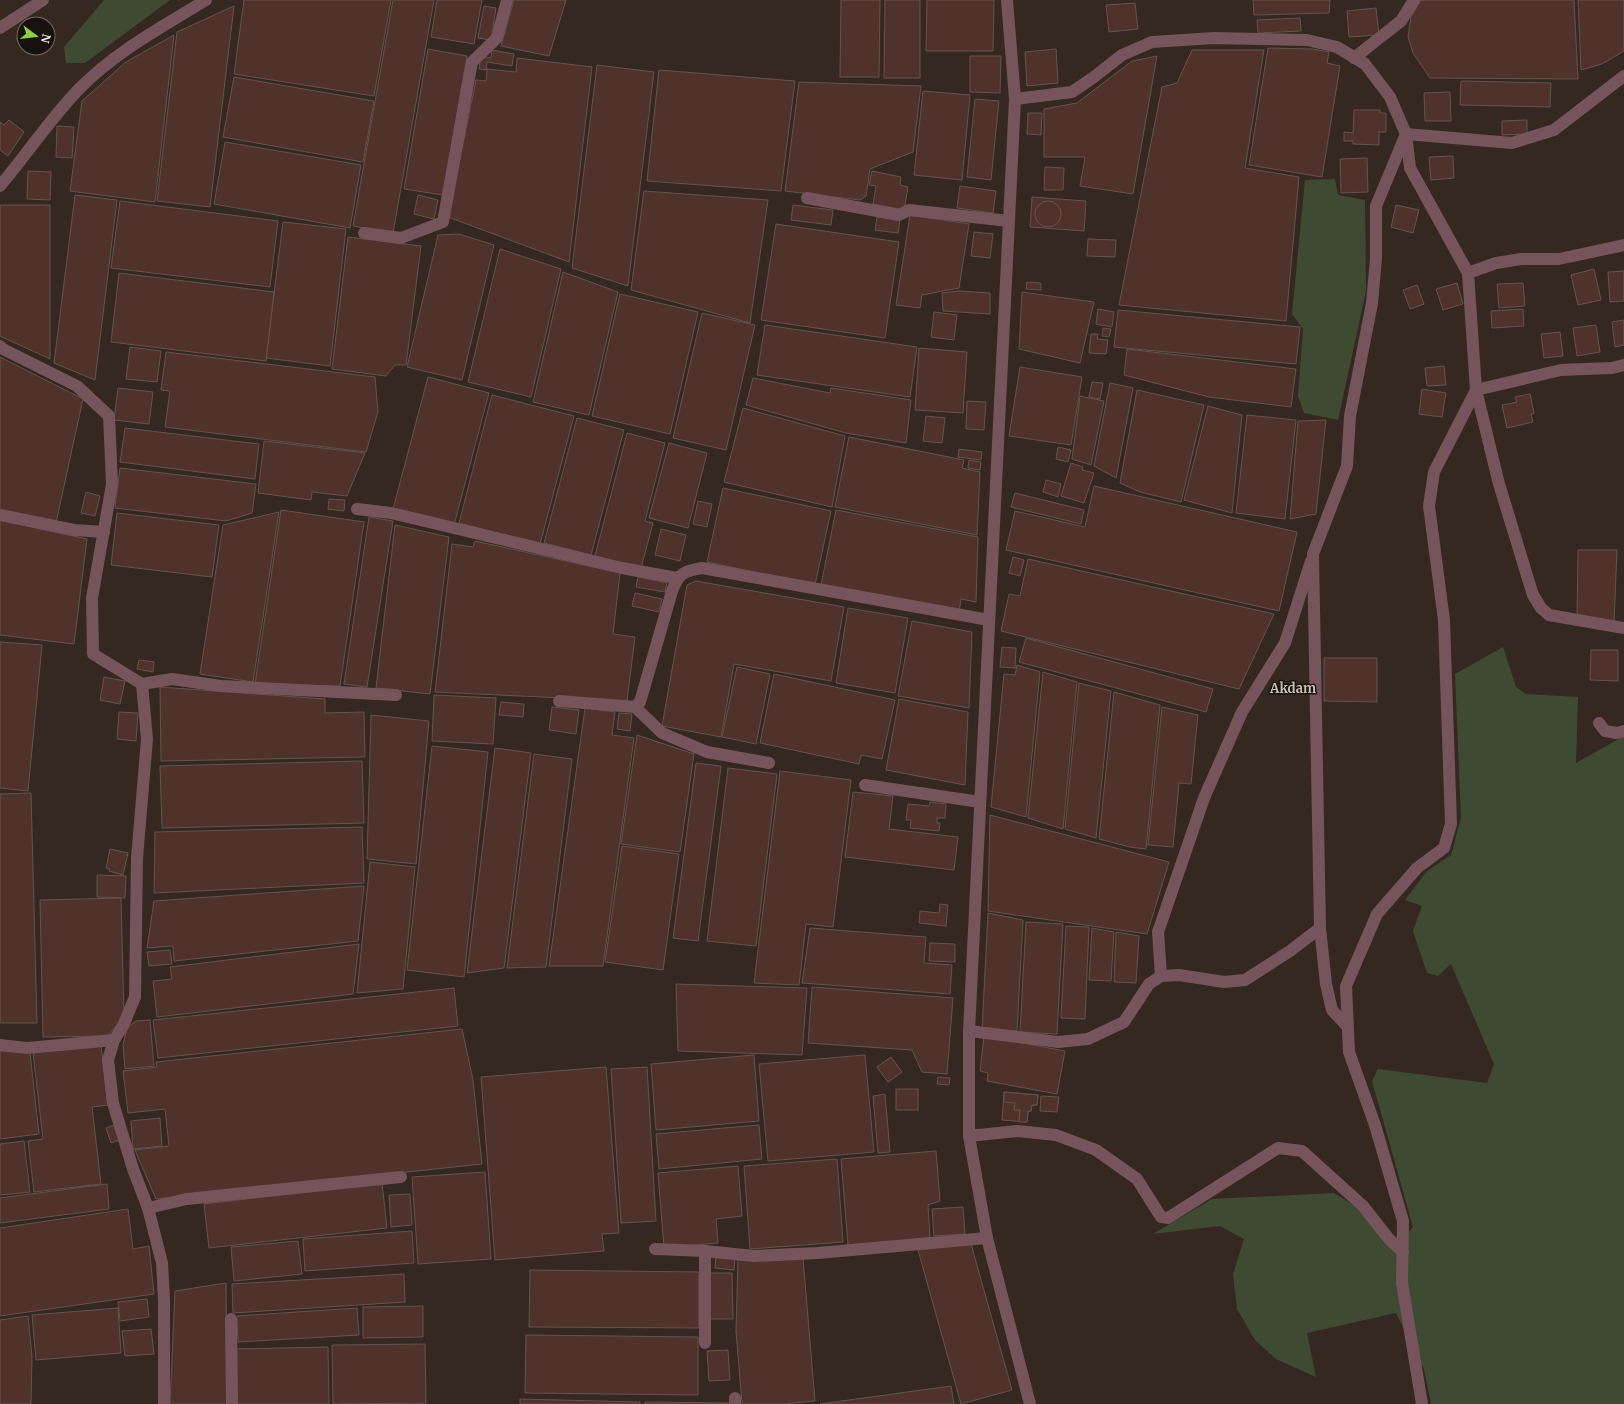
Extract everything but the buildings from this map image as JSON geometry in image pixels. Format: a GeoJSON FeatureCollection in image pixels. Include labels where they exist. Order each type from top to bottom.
{"type":"FeatureCollection","features":[{"type":"Feature","properties":{"kind":"street"},"geometry":{"type":"LineString","coordinates":[[0,28],[43,0]]}},
{"type":"Feature","properties":{"kind":"street"},"geometry":{"type":"LineString","coordinates":[[0,186],[44,130],[80,89],[126,49],[206,0]]}},
{"type":"Feature","properties":{"kind":"street"},"geometry":{"type":"LineString","coordinates":[[364,233],[401,238],[443,222],[472,62],[497,38],[507,0]]}},
{"type":"Feature","properties":{"kind":"street"},"geometry":{"type":"LineString","coordinates":[[1007,0],[1015,99],[969,1031],[969,1136],[987,1238],[1030,1404]]}},
{"type":"Feature","properties":{"kind":"street"},"geometry":{"type":"LineString","coordinates":[[1354,58],[1401,21],[1414,0]]}},
{"type":"Feature","properties":{"kind":"street"},"geometry":{"type":"LineString","coordinates":[[1015,99],[1072,92],[1122,55],[1152,42],[1214,38],[1307,40],[1337,47],[1365,64],[1390,97],[1406,134],[1410,168],[1468,273],[1476,390],[1499,484],[1533,595],[1541,608],[1548,615],[1624,628]]}},
{"type":"Feature","properties":{"kind":"street"},"geometry":{"type":"LineString","coordinates":[[1406,134],[1512,143],[1554,130],[1624,76]]}},
{"type":"Feature","properties":{"kind":"street"},"geometry":{"type":"LineString","coordinates":[[1161,976],[1158,932],[1204,798],[1242,712],[1286,643],[1302,585],[1347,466],[1350,416],[1372,303],[1376,260],[1376,206],[1406,134]]}},
{"type":"Feature","properties":{"kind":"street"},"geometry":{"type":"LineString","coordinates":[[807,198],[899,215],[909,210],[1008,221]]}},
{"type":"Feature","properties":{"kind":"street"},"geometry":{"type":"LineString","coordinates":[[1468,273],[1496,263],[1521,259],[1559,259],[1624,245]]}},
{"type":"Feature","properties":{"kind":"street"},"geometry":{"type":"LineString","coordinates":[[0,346],[3,350],[77,386],[110,416],[112,484],[92,598],[93,654],[142,684],[172,679],[221,686],[396,695]]}},
{"type":"Feature","properties":{"kind":"street"},"geometry":{"type":"LineString","coordinates":[[1422,1404],[1402,1283],[1403,1221],[1375,1125],[1349,1052],[1346,986],[1377,914],[1416,868],[1444,848],[1450,824],[1444,620],[1429,506],[1434,472],[1476,390],[1561,370],[1612,368],[1624,365]]}},
{"type":"Feature","properties":{"kind":"street"},"geometry":{"type":"LineString","coordinates":[[357,509],[391,513],[477,535],[622,568],[677,578]]}},
{"type":"Feature","properties":{"kind":"street"},"geometry":{"type":"LineString","coordinates":[[0,515],[74,530],[104,532]]}},
{"type":"Feature","properties":{"kind":"street"},"geometry":{"type":"LineString","coordinates":[[1313,554],[1320,928],[1326,984],[1332,1010],[1347,1026]]}},
{"type":"Feature","properties":{"kind":"street"},"geometry":{"type":"LineString","coordinates":[[635,707],[640,702],[672,591],[677,578],[687,571],[702,568],[989,620]]}},
{"type":"Feature","properties":{"kind":"street"},"geometry":{"type":"LineString","coordinates":[[142,684],[147,739],[136,858],[135,997],[123,1026],[114,1040],[108,1060],[113,1103],[133,1169],[148,1208],[162,1263],[164,1300],[164,1404]]}},
{"type":"Feature","properties":{"kind":"street"},"geometry":{"type":"LineString","coordinates":[[559,701],[635,707],[662,733],[707,752],[769,763]]}},
{"type":"Feature","properties":{"kind":"street"},"geometry":{"type":"LineString","coordinates":[[1599,723],[1605,731],[1617,733],[1624,731]]}},
{"type":"Feature","properties":{"kind":"street"},"geometry":{"type":"LineString","coordinates":[[865,785],[980,802]]}},
{"type":"Feature","properties":{"kind":"street"},"geometry":{"type":"LineString","coordinates":[[969,1031],[1058,1042],[1088,1039],[1124,1022],[1149,984],[1161,976],[1179,975],[1224,982],[1245,980],[1290,951],[1320,928]]}},
{"type":"Feature","properties":{"kind":"street"},"geometry":{"type":"LineString","coordinates":[[0,1045],[27,1048],[114,1040]]}},
{"type":"Feature","properties":{"kind":"street"},"geometry":{"type":"LineString","coordinates":[[969,1136],[1017,1131],[1056,1135],[1096,1150],[1137,1179],[1161,1217],[1168,1218],[1278,1148],[1302,1151],[1363,1206],[1389,1239],[1403,1252]]}},
{"type":"Feature","properties":{"kind":"street"},"geometry":{"type":"LineString","coordinates":[[148,1208],[187,1199],[401,1178]]}},
{"type":"Feature","properties":{"kind":"street"},"geometry":{"type":"LineString","coordinates":[[655,1249],[705,1251],[754,1256],[818,1254],[987,1238]]}},
{"type":"Feature","properties":{"kind":"street"},"geometry":{"type":"LineString","coordinates":[[705,1251],[705,1343]]}},
{"type":"Feature","properties":{"kind":"street"},"geometry":{"type":"LineString","coordinates":[[231,1319],[232,1404]]}},
{"type":"Feature","properties":{"kind":"green space"},"geometry":{"type":"Polygon","coordinates":[[[104,0],[170,0],[85,63],[66,63],[64,47],[104,0]]]}},
{"type":"Feature","properties":{"kind":"green space"},"geometry":{"type":"Polygon","coordinates":[[[1335,179],[1338,195],[1365,200],[1366,291],[1338,420],[1304,413],[1298,396],[1303,329],[1292,314],[1305,180],[1335,179]]]}},
{"type":"Feature","properties":{"kind":"green space"},"geometry":{"type":"Polygon","coordinates":[[[1503,647],[1516,687],[1526,694],[1578,697],[1576,763],[1624,736],[1624,1404],[1431,1404],[1424,1369],[1396,1313],[1307,1333],[1316,1377],[1276,1359],[1255,1340],[1237,1309],[1233,1274],[1244,1239],[1220,1226],[1153,1234],[1212,1199],[1334,1193],[1360,1209],[1393,1250],[1413,1227],[1372,1081],[1378,1069],[1487,1083],[1494,1064],[1451,964],[1438,976],[1427,973],[1413,931],[1422,906],[1405,900],[1427,871],[1451,855],[1461,818],[1455,674],[1503,647]]]}},
{"type":"Feature","properties":{"kind":"district","name":"Akdam"},"geometry":{"type":"Point","coordinates":[1293,688]}}]}
